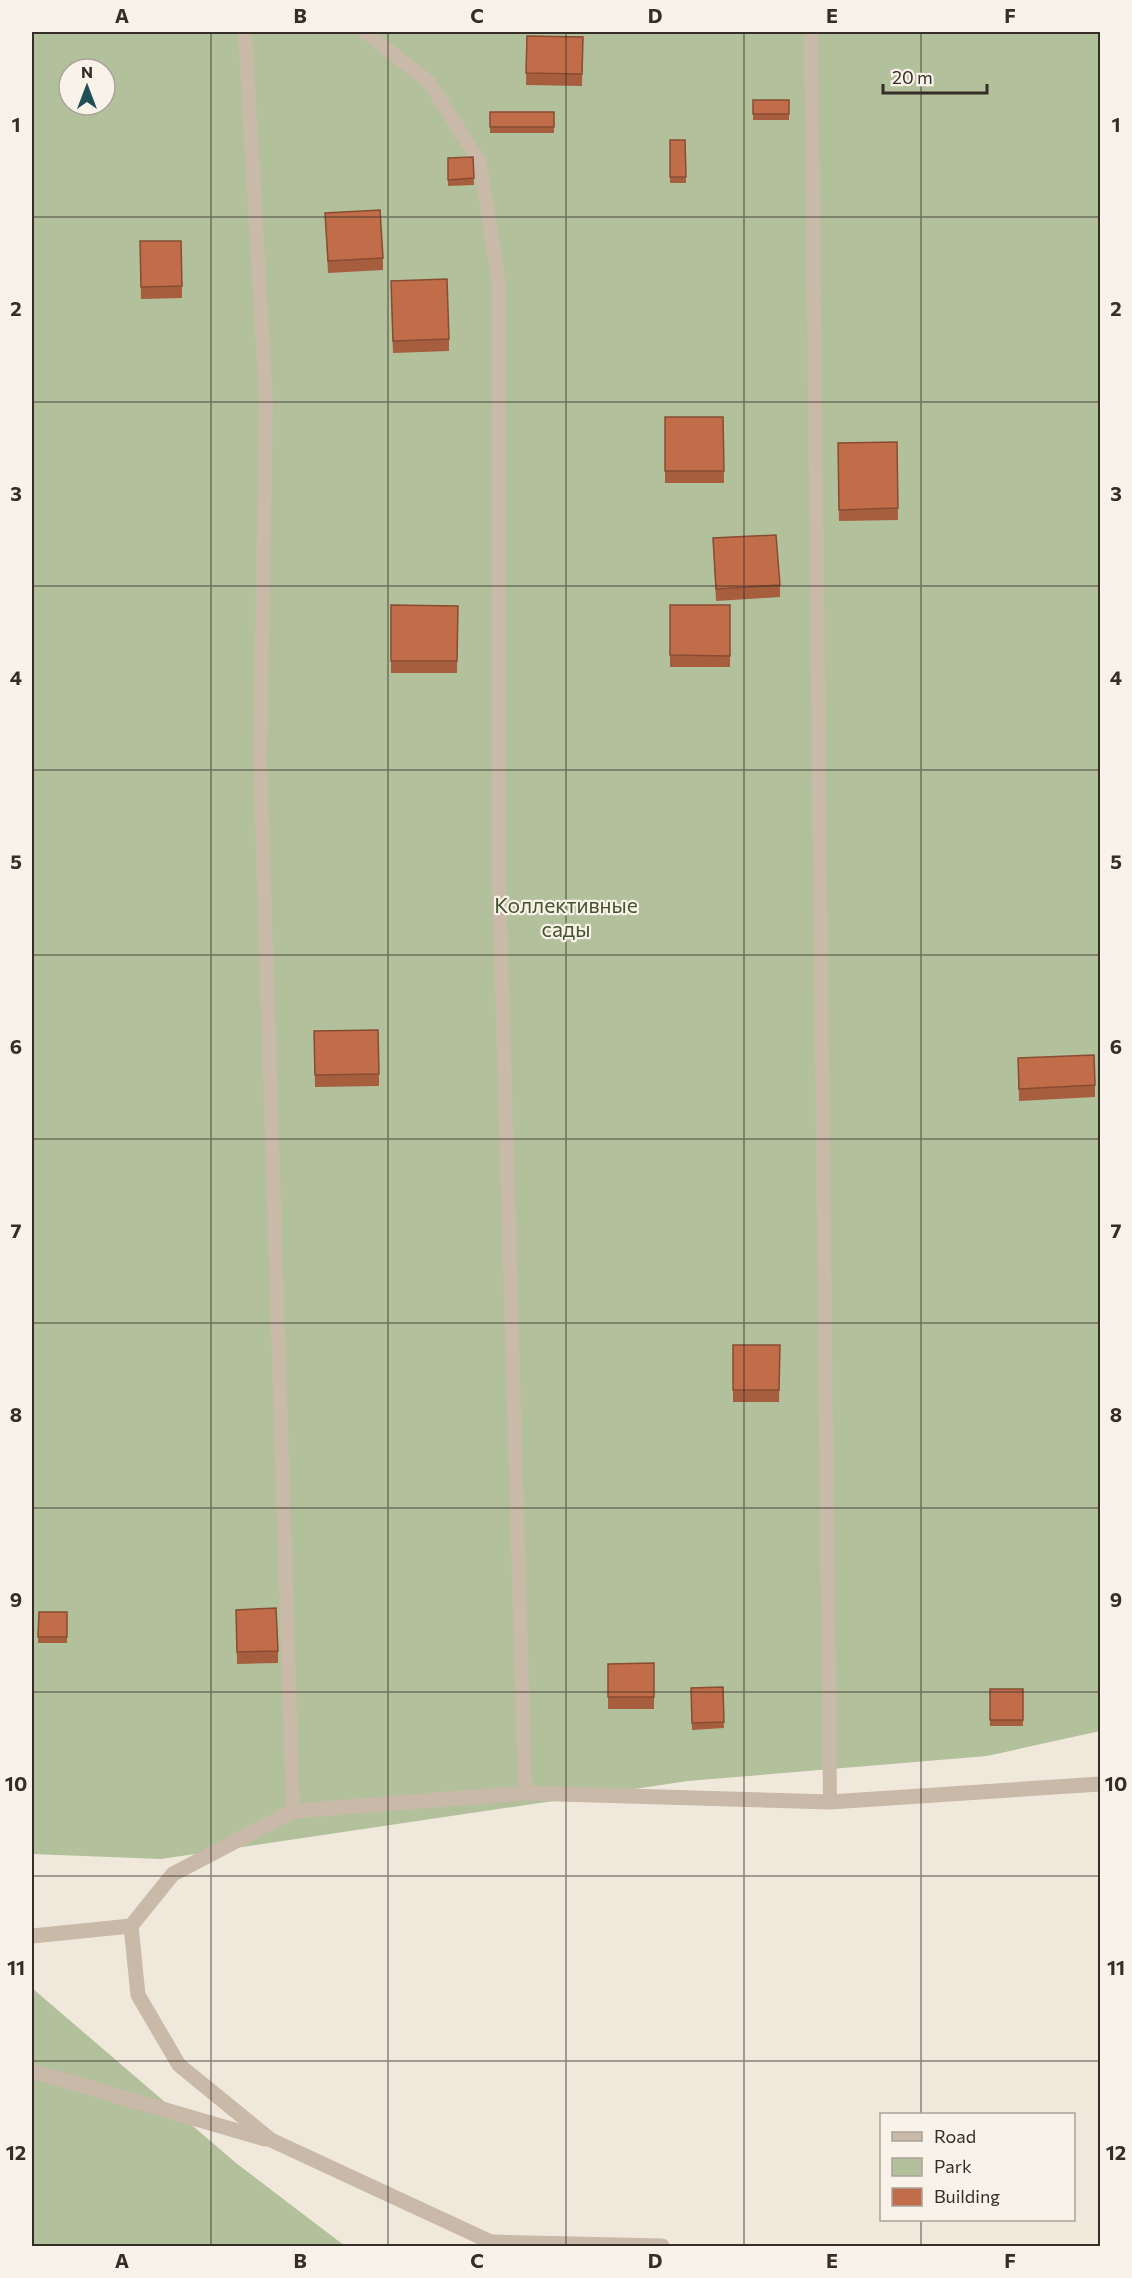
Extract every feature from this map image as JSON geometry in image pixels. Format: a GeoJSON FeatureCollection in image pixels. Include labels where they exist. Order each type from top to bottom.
{"type":"FeatureCollection","features":[{"type":"Feature","properties":{"kind":"street"},"geometry":{"type":"LineString","coordinates":[[32,1936],[130,1926],[173,1874],[293,1812],[525,1793],[830,1802],[1101,1785]]}},
{"type":"Feature","properties":{"kind":"street"},"geometry":{"type":"LineString","coordinates":[[130,1926],[138,1995],[179,2065],[271,2140]]}},
{"type":"Feature","properties":{"kind":"street"},"geometry":{"type":"LineString","coordinates":[[32,2071],[271,2140],[493,2244],[662,2247]]}},
{"type":"Feature","properties":{"kind":"lane"},"geometry":{"type":"LineString","coordinates":[[245,32],[266,402],[260,759],[293,1812]]}},
{"type":"Feature","properties":{"kind":"lane"},"geometry":{"type":"LineString","coordinates":[[366,32],[429,82],[480,163],[499,284],[499,884],[525,1793]]}},
{"type":"Feature","properties":{"kind":"lane"},"geometry":{"type":"LineString","coordinates":[[811,32],[830,1802]]}},
{"type":"Feature","properties":{"kind":"green space","name":"Коллективные сады"},"geometry":{"type":"Polygon","coordinates":[[[32,32],[1100,32],[1100,1731],[987,1756],[688,1781],[161,1859],[32,1854],[32,32]]]}},
{"type":"Feature","properties":{"kind":"green space"},"geometry":{"type":"Polygon","coordinates":[[[32,1988],[236,2163],[345,2246],[32,2246],[32,1988]]]}},
{"type":"Feature","properties":{"kind":"building"},"geometry":{"type":"Polygon","coordinates":[[[527,36],[583,37],[582,74],[526,73],[527,36]]]}},
{"type":"Feature","properties":{"kind":"building"},"geometry":{"type":"Polygon","coordinates":[[[753,100],[789,100],[789,114],[753,114],[753,100]]]}},
{"type":"Feature","properties":{"kind":"building"},"geometry":{"type":"Polygon","coordinates":[[[490,112],[554,112],[554,127],[490,127],[490,112]]]}},
{"type":"Feature","properties":{"kind":"building"},"geometry":{"type":"Polygon","coordinates":[[[670,140],[685,140],[686,177],[670,177],[670,140]]]}},
{"type":"Feature","properties":{"kind":"building"},"geometry":{"type":"Polygon","coordinates":[[[473,157],[474,178],[448,180],[448,158],[473,157]]]}},
{"type":"Feature","properties":{"kind":"building"},"geometry":{"type":"Polygon","coordinates":[[[380,210],[383,258],[328,261],[325,213],[380,210]]]}},
{"type":"Feature","properties":{"kind":"building"},"geometry":{"type":"Polygon","coordinates":[[[140,241],[181,241],[182,286],[141,287],[140,241]]]}},
{"type":"Feature","properties":{"kind":"building"},"geometry":{"type":"Polygon","coordinates":[[[447,279],[449,339],[393,341],[391,281],[447,279]]]}},
{"type":"Feature","properties":{"kind":"building"},"geometry":{"type":"Polygon","coordinates":[[[665,417],[723,417],[724,471],[665,471],[665,417]]]}},
{"type":"Feature","properties":{"kind":"building"},"geometry":{"type":"Polygon","coordinates":[[[897,442],[898,508],[839,510],[838,443],[897,442]]]}},
{"type":"Feature","properties":{"kind":"building"},"geometry":{"type":"Polygon","coordinates":[[[776,535],[780,585],[716,589],[713,538],[776,535]]]}},
{"type":"Feature","properties":{"kind":"building"},"geometry":{"type":"Polygon","coordinates":[[[391,605],[458,606],[457,661],[391,661],[391,605]]]}},
{"type":"Feature","properties":{"kind":"building"},"geometry":{"type":"Polygon","coordinates":[[[670,605],[730,605],[730,656],[670,655],[670,605]]]}},
{"type":"Feature","properties":{"kind":"building"},"geometry":{"type":"Polygon","coordinates":[[[378,1030],[379,1074],[315,1075],[314,1031],[378,1030]]]}},
{"type":"Feature","properties":{"kind":"building"},"geometry":{"type":"Polygon","coordinates":[[[1094,1055],[1095,1085],[1019,1089],[1018,1058],[1094,1055]]]}},
{"type":"Feature","properties":{"kind":"building"},"geometry":{"type":"Polygon","coordinates":[[[733,1345],[780,1345],[779,1390],[733,1390],[733,1345]]]}},
{"type":"Feature","properties":{"kind":"building"},"geometry":{"type":"Polygon","coordinates":[[[276,1608],[278,1651],[237,1652],[236,1610],[276,1608]]]}},
{"type":"Feature","properties":{"kind":"building"},"geometry":{"type":"Polygon","coordinates":[[[39,1612],[67,1612],[67,1637],[38,1637],[39,1612]]]}},
{"type":"Feature","properties":{"kind":"building"},"geometry":{"type":"Polygon","coordinates":[[[654,1663],[654,1697],[608,1697],[608,1664],[654,1663]]]}},
{"type":"Feature","properties":{"kind":"building"},"geometry":{"type":"Polygon","coordinates":[[[723,1687],[724,1722],[692,1723],[691,1688],[723,1687]]]}},
{"type":"Feature","properties":{"kind":"building"},"geometry":{"type":"Polygon","coordinates":[[[990,1689],[1023,1689],[1023,1720],[990,1720],[990,1689]]]}}]}
